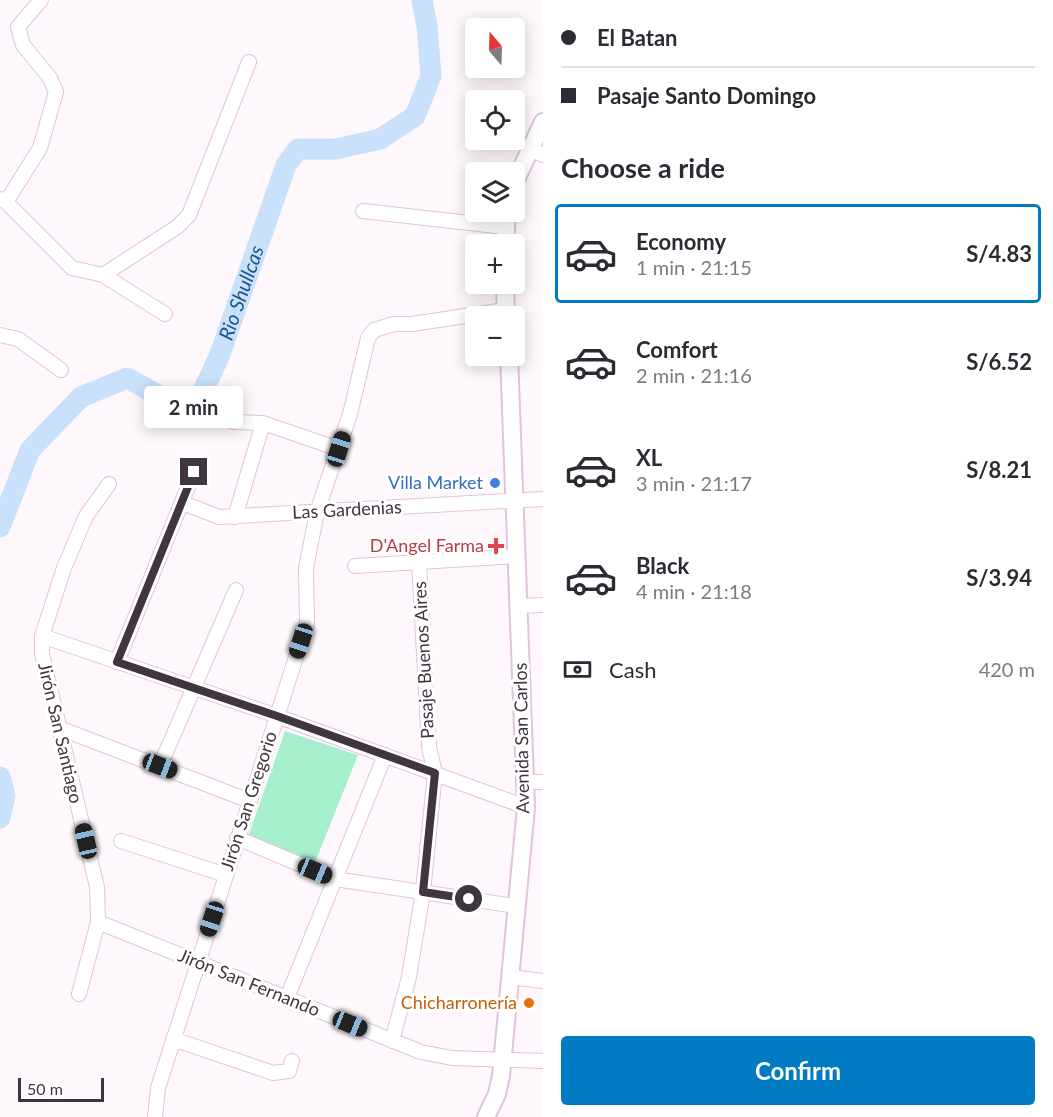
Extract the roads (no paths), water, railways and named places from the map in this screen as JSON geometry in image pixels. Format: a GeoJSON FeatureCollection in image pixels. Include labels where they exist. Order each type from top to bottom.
{"type":"FeatureCollection","features":[{"type":"Feature","properties":{"kind":"main road"},"geometry":{"type":"LineString","coordinates":[[525,168],[536,152],[543,122]]}},
{"type":"Feature","properties":{"kind":"main road","name":"Avenida San Carlos"},"geometry":{"type":"LineString","coordinates":[[486,1117],[497,1094],[502,1060],[526,807],[508,366]]}},
{"type":"Feature","properties":{"kind":"street"},"geometry":{"type":"LineString","coordinates":[[41,0],[18,27],[23,45],[50,78],[56,92],[40,148],[3,201],[72,268],[103,275],[165,314]]}},
{"type":"Feature","properties":{"kind":"street"},"geometry":{"type":"LineString","coordinates":[[103,275],[177,227],[189,215],[249,62]]}},
{"type":"Feature","properties":{"kind":"street"},"geometry":{"type":"LineString","coordinates":[[363,211],[465,217]]}},
{"type":"Feature","properties":{"kind":"street","name":"Jirón San Gregorio"},"geometry":{"type":"LineString","coordinates":[[155,1117],[158,1088],[173,1039],[307,623],[306,568],[317,512],[350,414],[368,338],[374,330],[384,326],[465,318]]}},
{"type":"Feature","properties":{"kind":"street"},"geometry":{"type":"LineString","coordinates":[[0,335],[18,339],[61,370]]}},
{"type":"Feature","properties":{"kind":"street"},"geometry":{"type":"LineString","coordinates":[[233,422],[263,423],[339,449]]}},
{"type":"Feature","properties":{"kind":"street"},"geometry":{"type":"LineString","coordinates":[[235,517],[263,423]]}},
{"type":"Feature","properties":{"kind":"street"},"geometry":{"type":"LineString","coordinates":[[117,662],[194,472]]}},
{"type":"Feature","properties":{"kind":"street","name":"Jirón San Santiago"},"geometry":{"type":"LineString","coordinates":[[79,994],[98,922],[97,887],[42,654],[42,636],[64,568],[86,516],[109,484]]}},
{"type":"Feature","properties":{"kind":"street","name":"Las Gardenias"},"geometry":{"type":"LineString","coordinates":[[183,503],[219,517],[235,517],[543,499]]}},
{"type":"Feature","properties":{"kind":"street"},"geometry":{"type":"LineString","coordinates":[[355,566],[517,556]]}},
{"type":"Feature","properties":{"kind":"street","name":"Pasaje Buenos Aires"},"geometry":{"type":"LineString","coordinates":[[392,1041],[410,977],[423,892],[435,773],[429,747],[419,562]]}},
{"type":"Feature","properties":{"kind":"street"},"geometry":{"type":"LineString","coordinates":[[160,766],[236,590]]}},
{"type":"Feature","properties":{"kind":"street"},"geometry":{"type":"LineString","coordinates":[[519,606],[543,605]]}},
{"type":"Feature","properties":{"kind":"street"},"geometry":{"type":"LineString","coordinates":[[42,636],[277,716],[526,807]]}},
{"type":"Feature","properties":{"kind":"street"},"geometry":{"type":"LineString","coordinates":[[59,728],[249,801]]}},
{"type":"Feature","properties":{"kind":"street"},"geometry":{"type":"LineString","coordinates":[[287,998],[385,755]]}},
{"type":"Feature","properties":{"kind":"street"},"geometry":{"type":"LineString","coordinates":[[525,782],[543,782]]}},
{"type":"Feature","properties":{"kind":"street"},"geometry":{"type":"LineString","coordinates":[[237,838],[335,879],[515,906]]}},
{"type":"Feature","properties":{"kind":"street"},"geometry":{"type":"LineString","coordinates":[[121,841],[226,875]]}},
{"type":"Feature","properties":{"kind":"street","name":"Jirón San Fernando"},"geometry":{"type":"LineString","coordinates":[[98,922],[421,1052],[452,1058],[543,1061]]}},
{"type":"Feature","properties":{"kind":"street"},"geometry":{"type":"LineString","coordinates":[[510,977],[543,981]]}},
{"type":"Feature","properties":{"kind":"street"},"geometry":{"type":"LineString","coordinates":[[173,1039],[273,1073],[290,1071],[292,1061]]}},
{"type":"Feature","properties":{"kind":"waterway","name":"Rio Shullcas"},"geometry":{"type":"LineString","coordinates":[[0,527],[30,450],[81,397],[127,378],[173,403],[199,399],[219,357],[286,165],[298,149],[336,149],[380,139],[415,116],[431,76],[427,26],[422,0]]}},
{"type":"Feature","properties":{"kind":"waterway","name":"Rio Shullcas"},"geometry":{"type":"LineString","coordinates":[[0,777],[5,796],[0,818]]}},
{"type":"Feature","properties":{"kind":"place","name":"Villa Market"},"geometry":{"type":"Point","coordinates":[495,483]}},
{"type":"Feature","properties":{"kind":"place","name":"D'Angel Farma"},"geometry":{"type":"Point","coordinates":[496,546]}},
{"type":"Feature","properties":{"kind":"place","name":"Chicharronería"},"geometry":{"type":"Point","coordinates":[529,1003]}}]}
